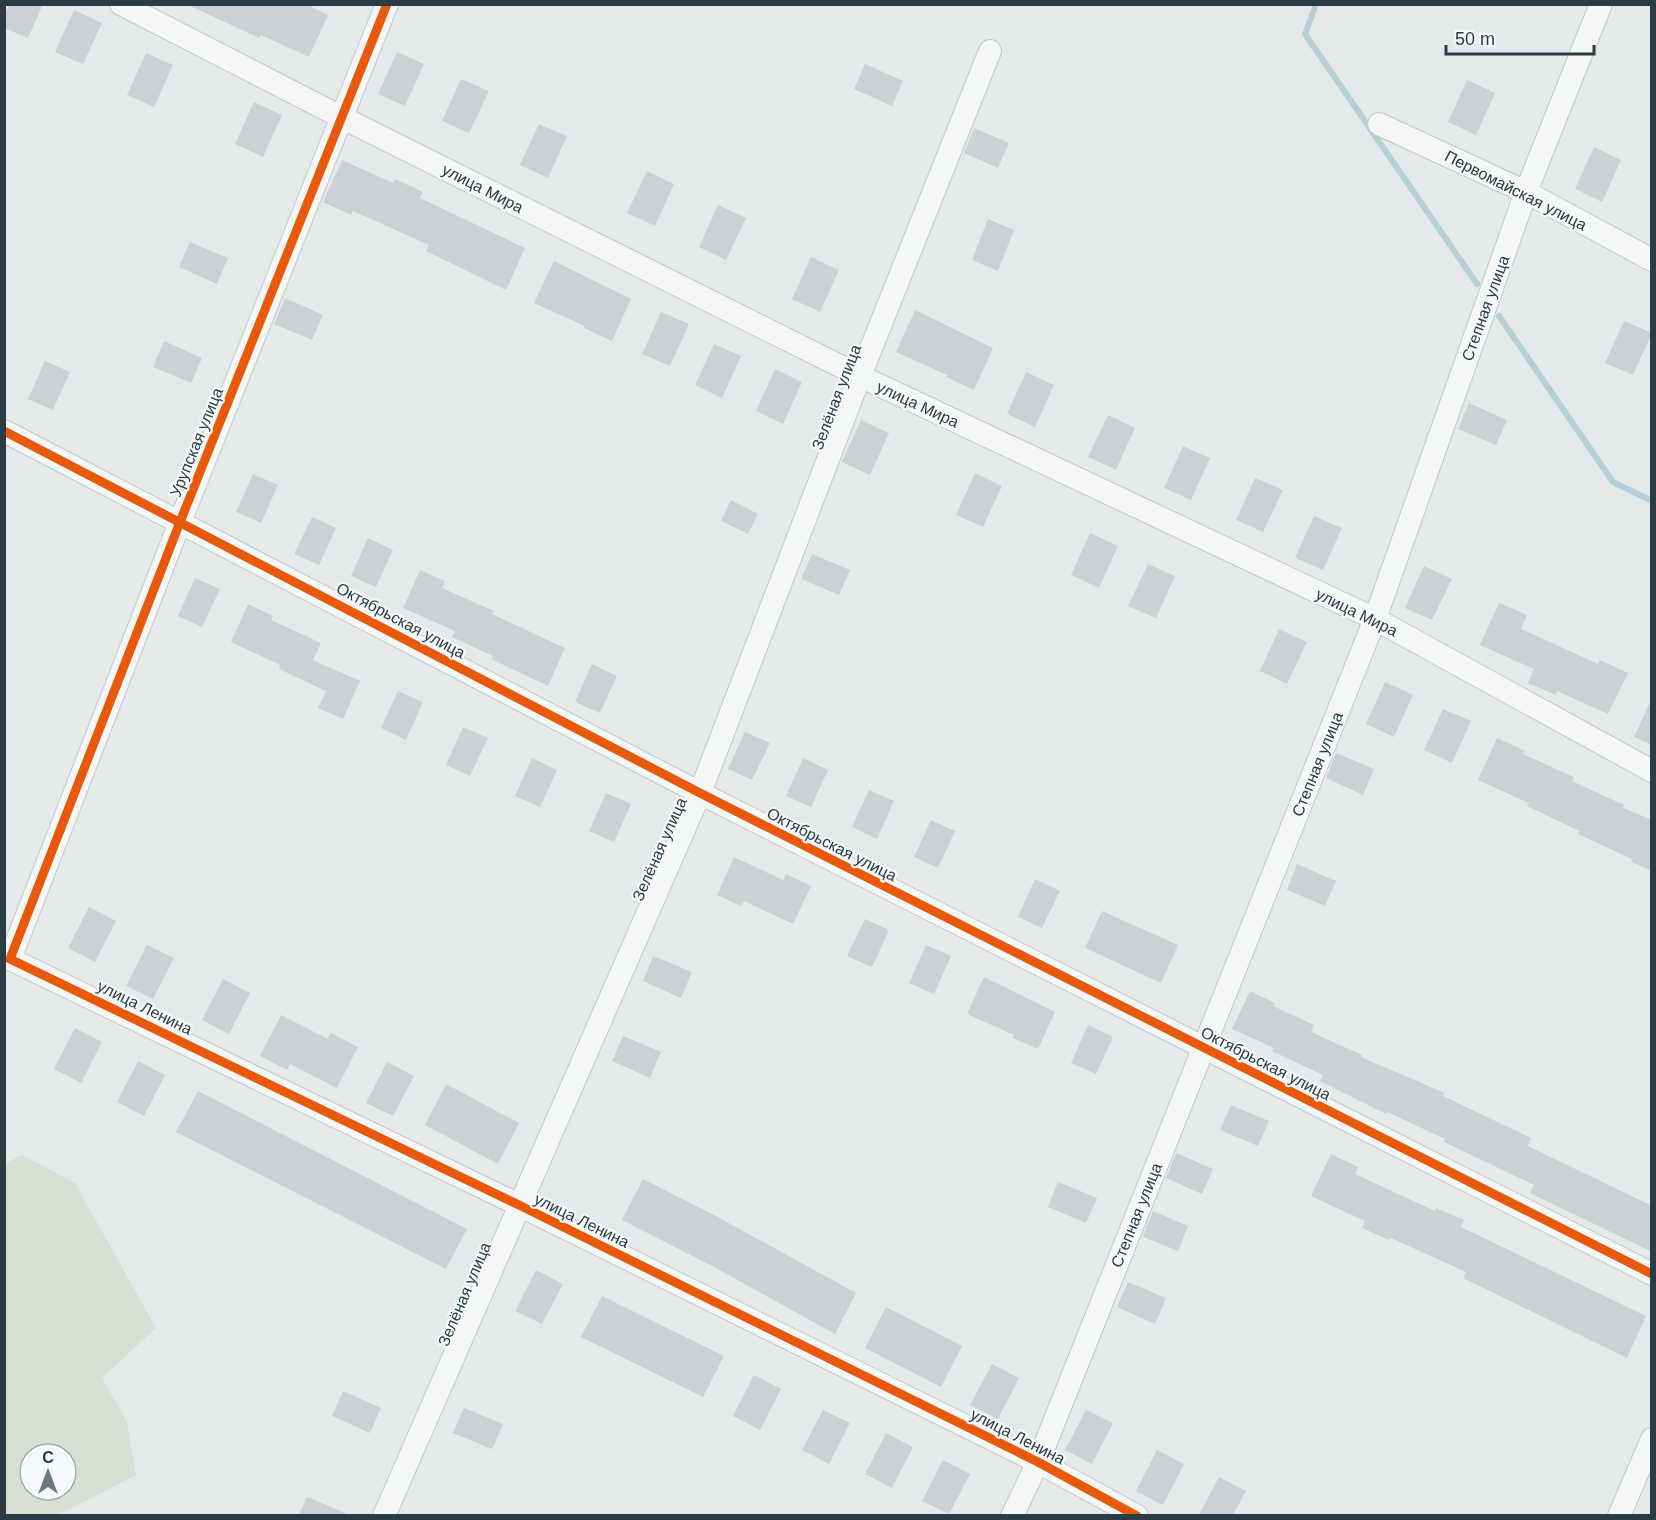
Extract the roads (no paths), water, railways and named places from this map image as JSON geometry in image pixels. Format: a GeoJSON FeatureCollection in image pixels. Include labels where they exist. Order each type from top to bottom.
{"type":"FeatureCollection","features":[{"type":"Feature","properties":{"kind":"street","name":"улица Мира"},"geometry":{"type":"LineString","coordinates":[[121,4],[341,117],[860,376],[1375,620],[1652,771]]}},
{"type":"Feature","properties":{"kind":"street","name":"Урупская улица"},"geometry":{"type":"LineString","coordinates":[[10,959],[180,522],[387,4]]}},
{"type":"Feature","properties":{"kind":"street","name":"Степная улица"},"geometry":{"type":"LineString","coordinates":[[1012,1515],[1038,1462],[1375,620],[1526,192],[1601,4]]}},
{"type":"Feature","properties":{"kind":"street","name":"Зелёная улица"},"geometry":{"type":"LineString","coordinates":[[384,1515],[700,793],[860,376],[990,51]]}},
{"type":"Feature","properties":{"kind":"street","name":"Первомайская улица"},"geometry":{"type":"LineString","coordinates":[[1379,124],[1526,192],[1652,260]]}},
{"type":"Feature","properties":{"kind":"street","name":"Октябрьская улица"},"geometry":{"type":"LineString","coordinates":[[4,431],[700,793],[1652,1274]]}},
{"type":"Feature","properties":{"kind":"street","name":"улица Ленина"},"geometry":{"type":"LineString","coordinates":[[10,959],[519,1205],[1038,1462],[1137,1515]]}},
{"type":"Feature","properties":{"kind":"street"},"geometry":{"type":"LineString","coordinates":[[1619,1515],[1652,1439]]}},
{"type":"Feature","properties":{"kind":"waterway"},"geometry":{"type":"LineString","coordinates":[[1316,4],[1305,34],[1477,284]]}},
{"type":"Feature","properties":{"kind":"waterway"},"geometry":{"type":"LineString","coordinates":[[1499,316],[1613,482],[1652,501]]}}]}
